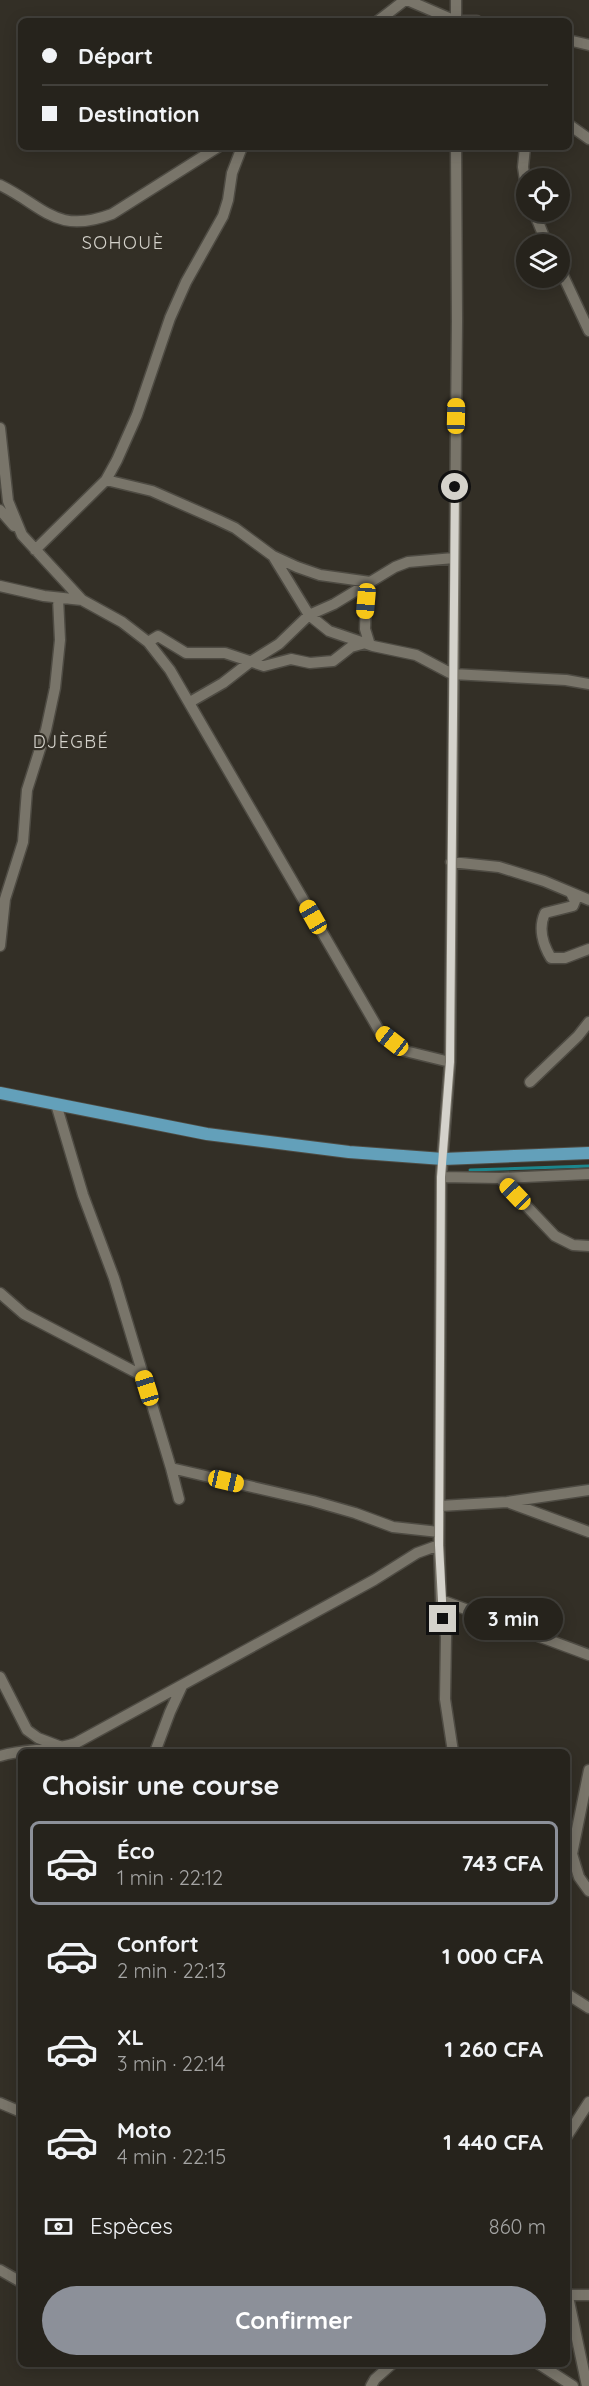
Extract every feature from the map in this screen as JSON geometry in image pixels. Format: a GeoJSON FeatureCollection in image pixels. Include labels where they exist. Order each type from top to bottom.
{"type":"FeatureCollection","features":[{"type":"Feature","properties":{"kind":"main road"},"geometry":{"type":"LineString","coordinates":[[0,1093],[218,1135],[319,1149],[443,1159],[589,1153]]}},
{"type":"Feature","properties":{"kind":"street"},"geometry":{"type":"LineString","coordinates":[[382,18],[406,0],[449,18]]}},
{"type":"Feature","properties":{"kind":"street"},"geometry":{"type":"LineString","coordinates":[[456,0],[456,18]]}},
{"type":"Feature","properties":{"kind":"street"},"geometry":{"type":"LineString","coordinates":[[572,41],[589,45]]}},
{"type":"Feature","properties":{"kind":"street"},"geometry":{"type":"LineString","coordinates":[[572,127],[589,139]]}},
{"type":"Feature","properties":{"kind":"street"},"geometry":{"type":"LineString","coordinates":[[0,185],[47,215],[64,221],[81,223],[112,214],[213,150]]}},
{"type":"Feature","properties":{"kind":"street"},"geometry":{"type":"LineString","coordinates":[[36,550],[106,480],[117,460],[137,415],[170,318],[186,282],[223,216],[232,173],[241,150]]}},
{"type":"Feature","properties":{"kind":"street"},"geometry":{"type":"LineString","coordinates":[[453,1749],[445,1699],[446,1637],[441,1600],[439,1532],[441,1177],[450,1062],[457,333],[456,150]]}},
{"type":"Feature","properties":{"kind":"street"},"geometry":{"type":"LineString","coordinates":[[523,168],[525,150]]}},
{"type":"Feature","properties":{"kind":"street"},"geometry":{"type":"LineString","coordinates":[[569,288],[589,331]]}},
{"type":"Feature","properties":{"kind":"street"},"geometry":{"type":"LineString","coordinates":[[0,428],[8,501],[22,535]]}},
{"type":"Feature","properties":{"kind":"street"},"geometry":{"type":"LineString","coordinates":[[106,480],[152,491],[218,520],[235,528],[273,556],[297,567],[320,575],[370,582]]}},
{"type":"Feature","properties":{"kind":"street"},"geometry":{"type":"LineString","coordinates":[[0,510],[82,600],[122,622],[148,642],[170,670],[380,1032],[405,1051],[450,1062]]}},
{"type":"Feature","properties":{"kind":"street"},"geometry":{"type":"LineString","coordinates":[[273,556],[309,615],[329,631],[364,643],[416,655],[452,674],[566,680],[589,684]]}},
{"type":"Feature","properties":{"kind":"street"},"geometry":{"type":"LineString","coordinates":[[190,702],[223,683],[250,662],[279,644],[309,615],[334,604],[395,567],[408,562],[454,558]]}},
{"type":"Feature","properties":{"kind":"street"},"geometry":{"type":"LineString","coordinates":[[148,642],[158,636],[186,652],[225,653],[264,666],[291,659],[310,663],[333,661],[351,647],[369,642],[365,628],[366,601],[370,582]]}},
{"type":"Feature","properties":{"kind":"street"},"geometry":{"type":"LineString","coordinates":[[0,586],[58,598],[82,600]]}},
{"type":"Feature","properties":{"kind":"street"},"geometry":{"type":"LineString","coordinates":[[0,946],[5,899],[22,842],[27,790],[46,730],[55,688],[60,640],[58,598]]}},
{"type":"Feature","properties":{"kind":"street"},"geometry":{"type":"LineString","coordinates":[[279,644],[291,659]]}},
{"type":"Feature","properties":{"kind":"street"},"geometry":{"type":"LineString","coordinates":[[451,862],[499,867],[544,881],[589,900]]}},
{"type":"Feature","properties":{"kind":"street"},"geometry":{"type":"LineString","coordinates":[[571,893],[575,900],[573,906],[545,913],[541,920],[543,946],[551,958],[565,958],[589,950]]}},
{"type":"Feature","properties":{"kind":"street"},"geometry":{"type":"LineString","coordinates":[[530,1082],[578,1036],[589,1022]]}},
{"type":"Feature","properties":{"kind":"street"},"geometry":{"type":"LineString","coordinates":[[56,1104],[83,1196],[114,1278],[179,1499]]}},
{"type":"Feature","properties":{"kind":"street"},"geometry":{"type":"LineString","coordinates":[[441,1177],[500,1178],[589,1174]]}},
{"type":"Feature","properties":{"kind":"street"},"geometry":{"type":"LineString","coordinates":[[500,1178],[555,1236],[573,1245],[589,1246]]}},
{"type":"Feature","properties":{"kind":"street"},"geometry":{"type":"LineString","coordinates":[[0,1293],[24,1314],[143,1376]]}},
{"type":"Feature","properties":{"kind":"street"},"geometry":{"type":"LineString","coordinates":[[171,1468],[313,1501],[393,1527],[439,1532]]}},
{"type":"Feature","properties":{"kind":"street"},"geometry":{"type":"LineString","coordinates":[[440,1506],[507,1502],[589,1490]]}},
{"type":"Feature","properties":{"kind":"street"},"geometry":{"type":"LineString","coordinates":[[507,1502],[589,1532]]}},
{"type":"Feature","properties":{"kind":"street"},"geometry":{"type":"LineString","coordinates":[[28,1749],[63,1748],[182,1686],[374,1580],[417,1553],[439,1545]]}},
{"type":"Feature","properties":{"kind":"street"},"geometry":{"type":"LineString","coordinates":[[441,1600],[589,1655]]}},
{"type":"Feature","properties":{"kind":"street"},"geometry":{"type":"LineString","coordinates":[[0,1677],[27,1730],[38,1738],[63,1748]]}},
{"type":"Feature","properties":{"kind":"street"},"geometry":{"type":"LineString","coordinates":[[156,1749],[182,1686]]}},
{"type":"Feature","properties":{"kind":"street"},"geometry":{"type":"LineString","coordinates":[[0,1756],[18,1752]]}},
{"type":"Feature","properties":{"kind":"street"},"geometry":{"type":"LineString","coordinates":[[589,1770],[572,1854],[579,1876],[589,1891]]}},
{"type":"Feature","properties":{"kind":"street"},"geometry":{"type":"LineString","coordinates":[[570,1996],[589,2008]]}},
{"type":"Feature","properties":{"kind":"street"},"geometry":{"type":"LineString","coordinates":[[570,2131],[589,2102]]}},
{"type":"Feature","properties":{"kind":"street"},"geometry":{"type":"LineString","coordinates":[[0,2103],[18,2111]]}},
{"type":"Feature","properties":{"kind":"street"},"geometry":{"type":"LineString","coordinates":[[0,2270],[18,2280]]}},
{"type":"Feature","properties":{"kind":"street"},"geometry":{"type":"LineString","coordinates":[[570,2293],[589,2295]]}},
{"type":"Feature","properties":{"kind":"street"},"geometry":{"type":"LineString","coordinates":[[570,2307],[587,2386]]}},
{"type":"Feature","properties":{"kind":"street"},"geometry":{"type":"LineString","coordinates":[[371,2386],[375,2379],[389,2367]]}},
{"type":"Feature","properties":{"kind":"street"},"geometry":{"type":"LineString","coordinates":[[544,2367],[573,2386]]}},
{"type":"Feature","properties":{"kind":"waterway"},"geometry":{"type":"LineString","coordinates":[[470,1170],[589,1166]]}},
{"type":"Feature","properties":{"kind":"district","name":"SOHOUÈ"},"geometry":{"type":"Point","coordinates":[123,242]}},
{"type":"Feature","properties":{"kind":"district","name":"DJÈGBÉ"},"geometry":{"type":"Point","coordinates":[71,741]}},
{"type":"Feature","properties":{"kind":"route"},"geometry":{"type":"LineString","coordinates":[[443,1619],[439,1545],[441,1177],[450,1062],[455,487]]}}]}
